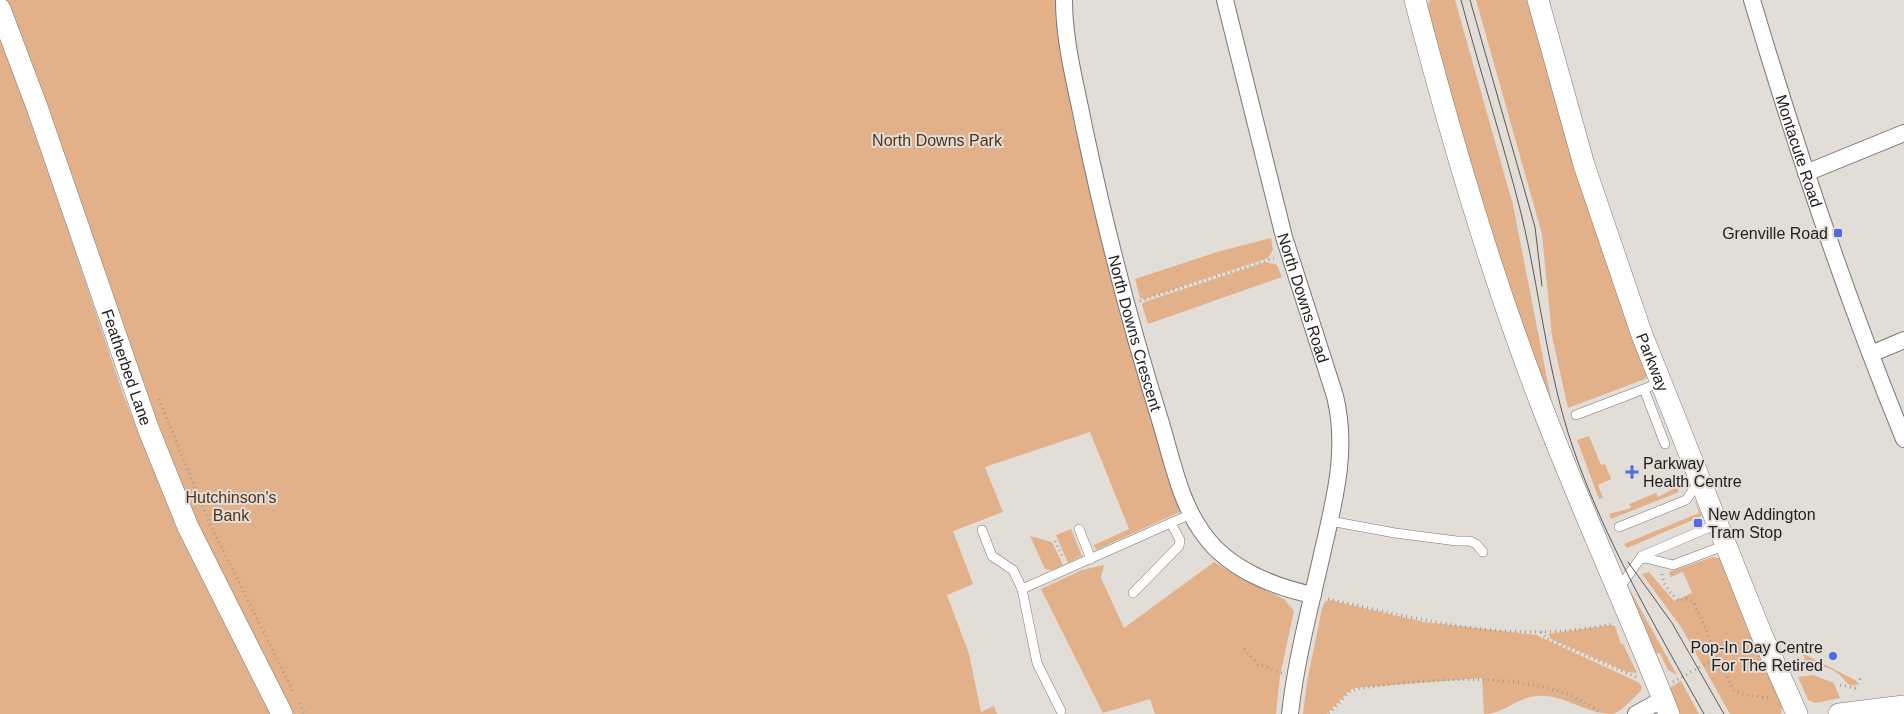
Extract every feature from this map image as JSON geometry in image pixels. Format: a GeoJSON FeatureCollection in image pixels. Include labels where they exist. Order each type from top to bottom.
{"type":"FeatureCollection","features":[{"type":"Feature","properties":{"kind":"street","name":"North Downs Crescent"},"geometry":{"type":"LineString","coordinates":[[1064,0],[1068,46],[1089,149],[1127,305],[1146,375],[1191,514],[1210,543],[1234,563],[1276,584],[1313,595]]}},
{"type":"Feature","properties":{"kind":"street","name":"North Downs Road"},"geometry":{"type":"LineString","coordinates":[[1225,0],[1255,128],[1289,253],[1335,394],[1339,414],[1341,462],[1296,675],[1290,714]]}},
{"type":"Feature","properties":{"kind":"street"},"geometry":{"type":"LineString","coordinates":[[1415,0],[1462,172],[1540,402],[1617,591],[1667,698],[1636,714]]}},
{"type":"Feature","properties":{"kind":"street","name":"Parkway"},"geometry":{"type":"LineString","coordinates":[[1538,0],[1584,165],[1627,293],[1652,385],[1703,486],[1761,633],[1797,714]]}},
{"type":"Feature","properties":{"kind":"street","name":"Montacute Road"},"geometry":{"type":"LineString","coordinates":[[1752,0],[1806,173],[1871,354],[1904,438]]}},
{"type":"Feature","properties":{"kind":"street","name":"Featherbed Lane"},"geometry":{"type":"LineString","coordinates":[[0,9],[37,106],[148,428],[188,527],[282,714]]}},
{"type":"Feature","properties":{"kind":"street"},"geometry":{"type":"LineString","coordinates":[[1806,173],[1904,133]]}},
{"type":"Feature","properties":{"kind":"street"},"geometry":{"type":"LineString","coordinates":[[1871,354],[1904,340]]}},
{"type":"Feature","properties":{"kind":"street"},"geometry":{"type":"LineString","coordinates":[[1839,714],[1896,709]]}},
{"type":"Feature","properties":{"kind":"lane"},"geometry":{"type":"LineString","coordinates":[[1576,414],[1652,385],[1666,444]]}},
{"type":"Feature","properties":{"kind":"lane"},"geometry":{"type":"LineString","coordinates":[[1618,527],[1686,500],[1693,490],[1703,486]]}},
{"type":"Feature","properties":{"kind":"lane"},"geometry":{"type":"LineString","coordinates":[[1022,589],[1191,514]]}},
{"type":"Feature","properties":{"kind":"lane"},"geometry":{"type":"LineString","coordinates":[[1330,521],[1395,533],[1470,541],[1476,544],[1483,552]]}},
{"type":"Feature","properties":{"kind":"lane"},"geometry":{"type":"LineString","coordinates":[[1133,593],[1178,549],[1180,540],[1171,524]]}},
{"type":"Feature","properties":{"kind":"lane"},"geometry":{"type":"LineString","coordinates":[[1617,591],[1637,561],[1649,552],[1718,524]]}},
{"type":"Feature","properties":{"kind":"lane"},"geometry":{"type":"LineString","coordinates":[[1079,529],[1091,558]]}},
{"type":"Feature","properties":{"kind":"lane"},"geometry":{"type":"LineString","coordinates":[[982,530],[992,556],[1013,570],[1022,589],[1029,615],[1037,663],[1061,711]]}},
{"type":"Feature","properties":{"kind":"lane"},"geometry":{"type":"LineString","coordinates":[[1637,561],[1646,558],[1670,566],[1727,545]]}},
{"type":"Feature","properties":{"kind":"path"},"geometry":{"type":"LineString","coordinates":[[1127,305],[1289,253]]}},
{"type":"Feature","properties":{"kind":"path"},"geometry":{"type":"LineString","coordinates":[[158,396],[209,522],[304,714]]}},
{"type":"Feature","properties":{"kind":"path"},"geometry":{"type":"LineString","coordinates":[[1055,541],[1068,569]]}},
{"type":"Feature","properties":{"kind":"path"},"geometry":{"type":"LineString","coordinates":[[1664,564],[1662,581],[1680,601],[1687,599],[1693,601],[1733,690],[1744,695],[1772,698]]}},
{"type":"Feature","properties":{"kind":"path"},"geometry":{"type":"LineString","coordinates":[[1313,595],[1439,623],[1540,632],[1631,620]]}},
{"type":"Feature","properties":{"kind":"path"},"geometry":{"type":"LineString","coordinates":[[1540,632],[1547,639],[1633,677],[1641,676],[1637,665],[1648,658]]}},
{"type":"Feature","properties":{"kind":"path"},"geometry":{"type":"LineString","coordinates":[[1244,649],[1264,667],[1296,675]]}},
{"type":"Feature","properties":{"kind":"path"},"geometry":{"type":"LineString","coordinates":[[1667,698],[1672,683],[1718,656]]}},
{"type":"Feature","properties":{"kind":"path"},"geometry":{"type":"LineString","coordinates":[[1690,672],[1693,677]]}},
{"type":"Feature","properties":{"kind":"path"},"geometry":{"type":"LineString","coordinates":[[1840,684],[1855,688],[1862,675]]}},
{"type":"Feature","properties":{"kind":"path"},"geometry":{"type":"LineString","coordinates":[[1329,714],[1350,692],[1356,689],[1478,680],[1522,683],[1561,691],[1579,699],[1601,714]]}},
{"type":"Feature","properties":{"kind":"green space"},"geometry":{"type":"Polygon","coordinates":[[[5,0],[1058,0],[1060,40],[1074,124],[1095,213],[1180,512],[1096,550],[1094,545],[1129,529],[1090,432],[985,467],[1003,512],[953,531],[973,584],[947,595],[969,654],[981,712],[994,706],[997,714],[291,714],[194,520],[173,469],[5,0]]]}},
{"type":"Feature","properties":{"kind":"green space"},"geometry":{"type":"Polygon","coordinates":[[[1430,0],[1455,0],[1513,205],[1553,409],[1482,209],[1426,8],[1430,0]]]}},
{"type":"Feature","properties":{"kind":"green space"},"geometry":{"type":"Polygon","coordinates":[[[1476,0],[1530,0],[1648,375],[1645,379],[1568,408],[1552,336],[1542,234],[1476,0]]]}},
{"type":"Feature","properties":{"kind":"green space"},"geometry":{"type":"Polygon","coordinates":[[[0,34],[26,104],[123,394],[164,495],[272,714],[0,714],[0,34]]]}},
{"type":"Feature","properties":{"kind":"green space"},"geometry":{"type":"Polygon","coordinates":[[[1271,238],[1273,250],[1268,258],[1144,299],[1140,298],[1135,279],[1217,252],[1271,238]]]}},
{"type":"Feature","properties":{"kind":"green space"},"geometry":{"type":"Polygon","coordinates":[[[1266,262],[1277,265],[1282,277],[1148,324],[1142,305],[1144,302],[1266,262]]]}},
{"type":"Feature","properties":{"kind":"green space"},"geometry":{"type":"Polygon","coordinates":[[[1589,436],[1601,465],[1605,464],[1611,479],[1598,485],[1603,498],[1599,499],[1577,440],[1589,436]]]}},
{"type":"Feature","properties":{"kind":"green space"},"geometry":{"type":"Polygon","coordinates":[[[1677,487],[1679,492],[1611,519],[1609,514],[1631,508],[1629,504],[1656,493],[1658,497],[1677,487]]]}},
{"type":"Feature","properties":{"kind":"green space"},"geometry":{"type":"Polygon","coordinates":[[[1694,499],[1702,516],[1627,548],[1624,544],[1699,513],[1694,499]]]}},
{"type":"Feature","properties":{"kind":"green space"},"geometry":{"type":"Polygon","coordinates":[[[1071,529],[1082,556],[1068,563],[1056,535],[1071,529]]]}},
{"type":"Feature","properties":{"kind":"green space"},"geometry":{"type":"Polygon","coordinates":[[[1030,536],[1052,542],[1063,565],[1052,570],[1045,569],[1030,536]]]}},
{"type":"Feature","properties":{"kind":"green space"},"geometry":{"type":"Polygon","coordinates":[[[1713,557],[1722,559],[1783,702],[1781,714],[1730,714],[1681,627],[1642,574],[1649,572],[1674,601],[1692,593],[1683,572],[1670,577],[1669,572],[1713,557]]]}},
{"type":"Feature","properties":{"kind":"green space"},"geometry":{"type":"Polygon","coordinates":[[[1214,562],[1244,580],[1284,599],[1294,611],[1280,676],[1276,714],[1155,714],[1150,699],[1103,713],[1041,589],[1082,570],[1104,565],[1101,578],[1124,628],[1214,562]]]}},
{"type":"Feature","properties":{"kind":"green space"},"geometry":{"type":"Polygon","coordinates":[[[1630,590],[1677,675],[1668,670],[1660,653],[1652,653],[1630,596],[1630,590]]]}},
{"type":"Feature","properties":{"kind":"green space"},"geometry":{"type":"Polygon","coordinates":[[[1329,600],[1424,622],[1536,635],[1638,682],[1642,687],[1640,692],[1613,714],[1593,711],[1565,700],[1535,696],[1484,714],[1482,678],[1354,688],[1327,714],[1303,714],[1307,682],[1322,608],[1325,602],[1329,600]]]}},
{"type":"Feature","properties":{"kind":"green space"},"geometry":{"type":"Polygon","coordinates":[[[1615,626],[1621,644],[1623,644],[1637,673],[1627,672],[1551,639],[1548,634],[1615,626]]]}},
{"type":"Feature","properties":{"kind":"green space"},"geometry":{"type":"Polygon","coordinates":[[[1802,653],[1857,681],[1855,686],[1848,684],[1830,669],[1816,665],[1807,665],[1802,653]]]}},
{"type":"Feature","properties":{"kind":"green space"},"geometry":{"type":"Polygon","coordinates":[[[1813,675],[1834,683],[1840,698],[1815,703],[1808,700],[1798,677],[1813,675]]]}},
{"type":"Feature","properties":{"kind":"green space"},"geometry":{"type":"Polygon","coordinates":[[[1681,681],[1699,714],[1678,714],[1668,689],[1681,681]]]}},
{"type":"Feature","properties":{"kind":"tram line"},"geometry":{"type":"LineString","coordinates":[[1461,0],[1521,213],[1550,361],[1573,448],[1600,517],[1632,584],[1704,714]]}},
{"type":"Feature","properties":{"kind":"tram line"},"geometry":{"type":"LineString","coordinates":[[1470,0],[1535,227],[1542,286]]}},
{"type":"Feature","properties":{"kind":"tram line"},"geometry":{"type":"LineString","coordinates":[[1628,562],[1672,623],[1724,714]]}},
{"type":"Feature","properties":{"kind":"place","name":"Grenville Road"},"geometry":{"type":"Point","coordinates":[1838,233]}},
{"type":"Feature","properties":{"kind":"place","name":"Parkway Health Centre"},"geometry":{"type":"Point","coordinates":[1632,472]}},
{"type":"Feature","properties":{"kind":"place","name":"New Addington Tram Stop"},"geometry":{"type":"Point","coordinates":[1698,523]}},
{"type":"Feature","properties":{"kind":"place","name":"Pop-In Day Centre For The Retired"},"geometry":{"type":"Point","coordinates":[1833,656]}},
{"type":"Feature","properties":{"kind":"park label","name":"North Downs Park"},"geometry":{"type":"Point","coordinates":[937,140]}},
{"type":"Feature","properties":{"kind":"park label","name":"Hutchinson's Bank"},"geometry":{"type":"Point","coordinates":[231,506]}}]}
